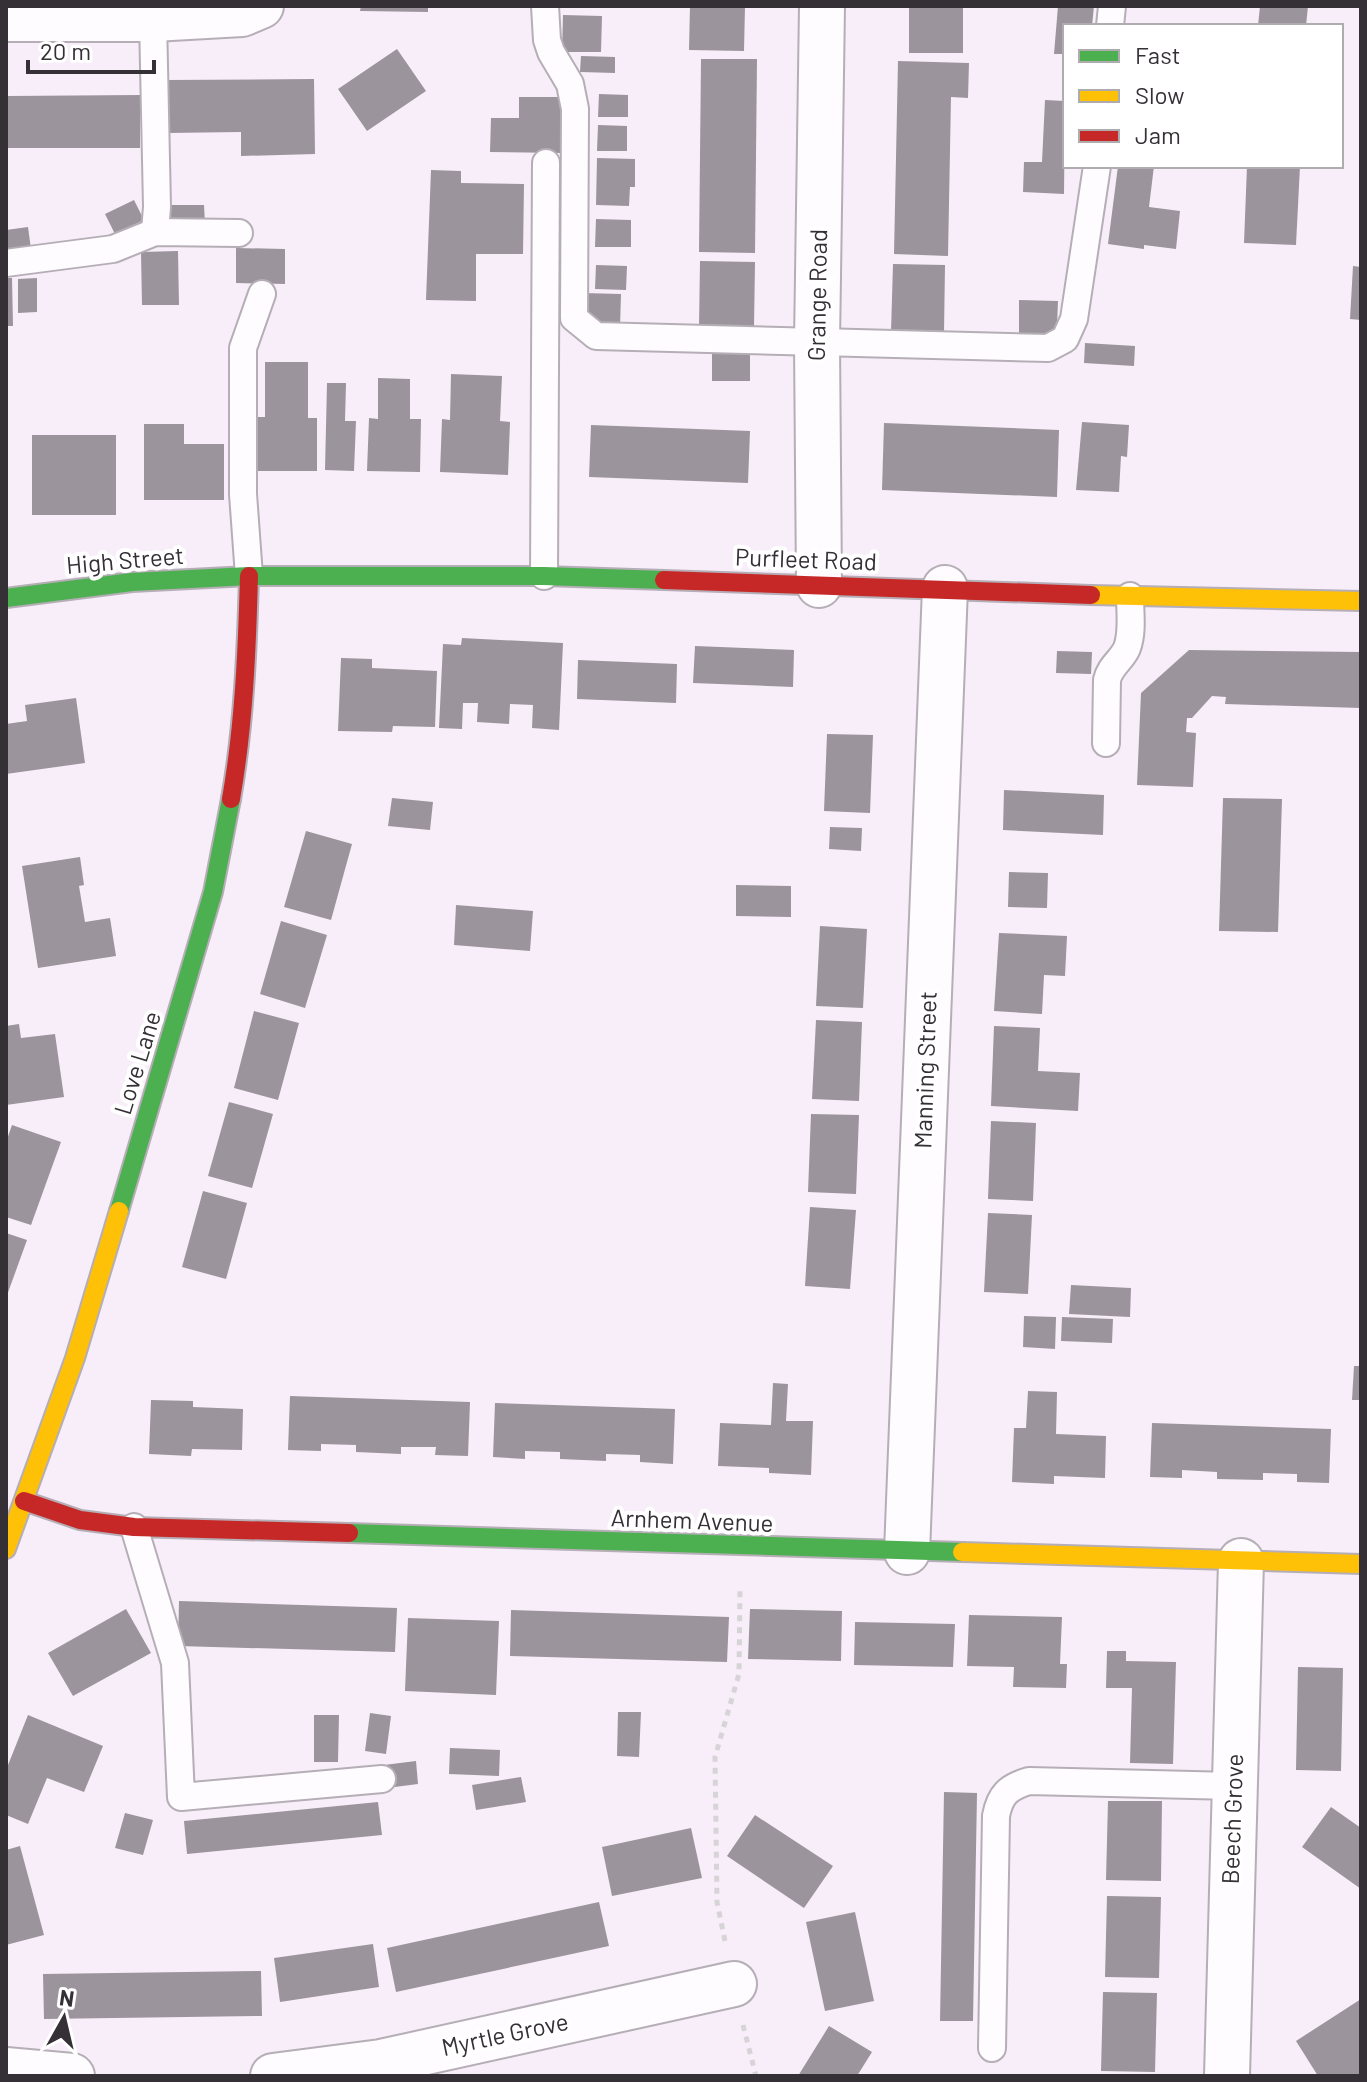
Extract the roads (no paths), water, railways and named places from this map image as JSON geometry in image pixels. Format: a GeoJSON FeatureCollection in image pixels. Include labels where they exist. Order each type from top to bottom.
{"type":"FeatureCollection","features":[{"type":"Feature","properties":{"kind":"street"},"geometry":{"type":"LineString","coordinates":[[6,19],[153,19],[242,14],[261,6]]}},
{"type":"Feature","properties":{"kind":"street","name":"Grange Road"},"geometry":{"type":"LineString","coordinates":[[819,585],[817,343],[822,6]]}},
{"type":"Feature","properties":{"kind":"street","name":"Purfleet Road"},"geometry":{"type":"LineString","coordinates":[[249,576],[544,576],[1361,601]]}},
{"type":"Feature","properties":{"kind":"street","name":"High Street"},"geometry":{"type":"LineString","coordinates":[[6,598],[132,582],[249,576]]}},
{"type":"Feature","properties":{"kind":"street","name":"Love Lane"},"geometry":{"type":"LineString","coordinates":[[6,1549],[75,1358],[213,892],[237,764],[247,652],[249,576]]}},
{"type":"Feature","properties":{"kind":"street","name":"Manning Street"},"geometry":{"type":"LineString","coordinates":[[907,1552],[945,588]]}},
{"type":"Feature","properties":{"kind":"street","name":"Arnhem Avenue"},"geometry":{"type":"LineString","coordinates":[[24,1501],[80,1520],[134,1527],[1361,1564]]}},
{"type":"Feature","properties":{"kind":"street","name":"Beech Grove"},"geometry":{"type":"LineString","coordinates":[[1227,2076],[1241,1561]]}},
{"type":"Feature","properties":{"kind":"street","name":"Myrtle Grove"},"geometry":{"type":"LineString","coordinates":[[276,2076],[381,2062],[734,1984]]}},
{"type":"Feature","properties":{"kind":"street"},"geometry":{"type":"LineString","coordinates":[[6,2070],[72,2076]]}},
{"type":"Feature","properties":{"kind":"lane"},"geometry":{"type":"LineString","coordinates":[[545,6],[547,40],[570,84],[575,109],[574,318],[596,336],[1048,348],[1065,339],[1074,319],[1097,168]]}},
{"type":"Feature","properties":{"kind":"lane"},"geometry":{"type":"LineString","coordinates":[[153,19],[155,232]]}},
{"type":"Feature","properties":{"kind":"lane"},"geometry":{"type":"LineString","coordinates":[[544,576],[546,163]]}},
{"type":"Feature","properties":{"kind":"lane"},"geometry":{"type":"LineString","coordinates":[[6,263],[113,249],[155,232],[239,233]]}},
{"type":"Feature","properties":{"kind":"lane"},"geometry":{"type":"LineString","coordinates":[[249,576],[243,494],[243,348],[262,294]]}},
{"type":"Feature","properties":{"kind":"lane"},"geometry":{"type":"LineString","coordinates":[[1106,743],[1107,680],[1109,671],[1127,647],[1130,596]]}},
{"type":"Feature","properties":{"kind":"lane"},"geometry":{"type":"LineString","coordinates":[[134,1527],[175,1663],[181,1797],[382,1779]]}},
{"type":"Feature","properties":{"kind":"lane"},"geometry":{"type":"LineString","coordinates":[[992,2048],[996,1816],[999,1801],[1011,1787],[1029,1781],[1233,1786]]}}]}
